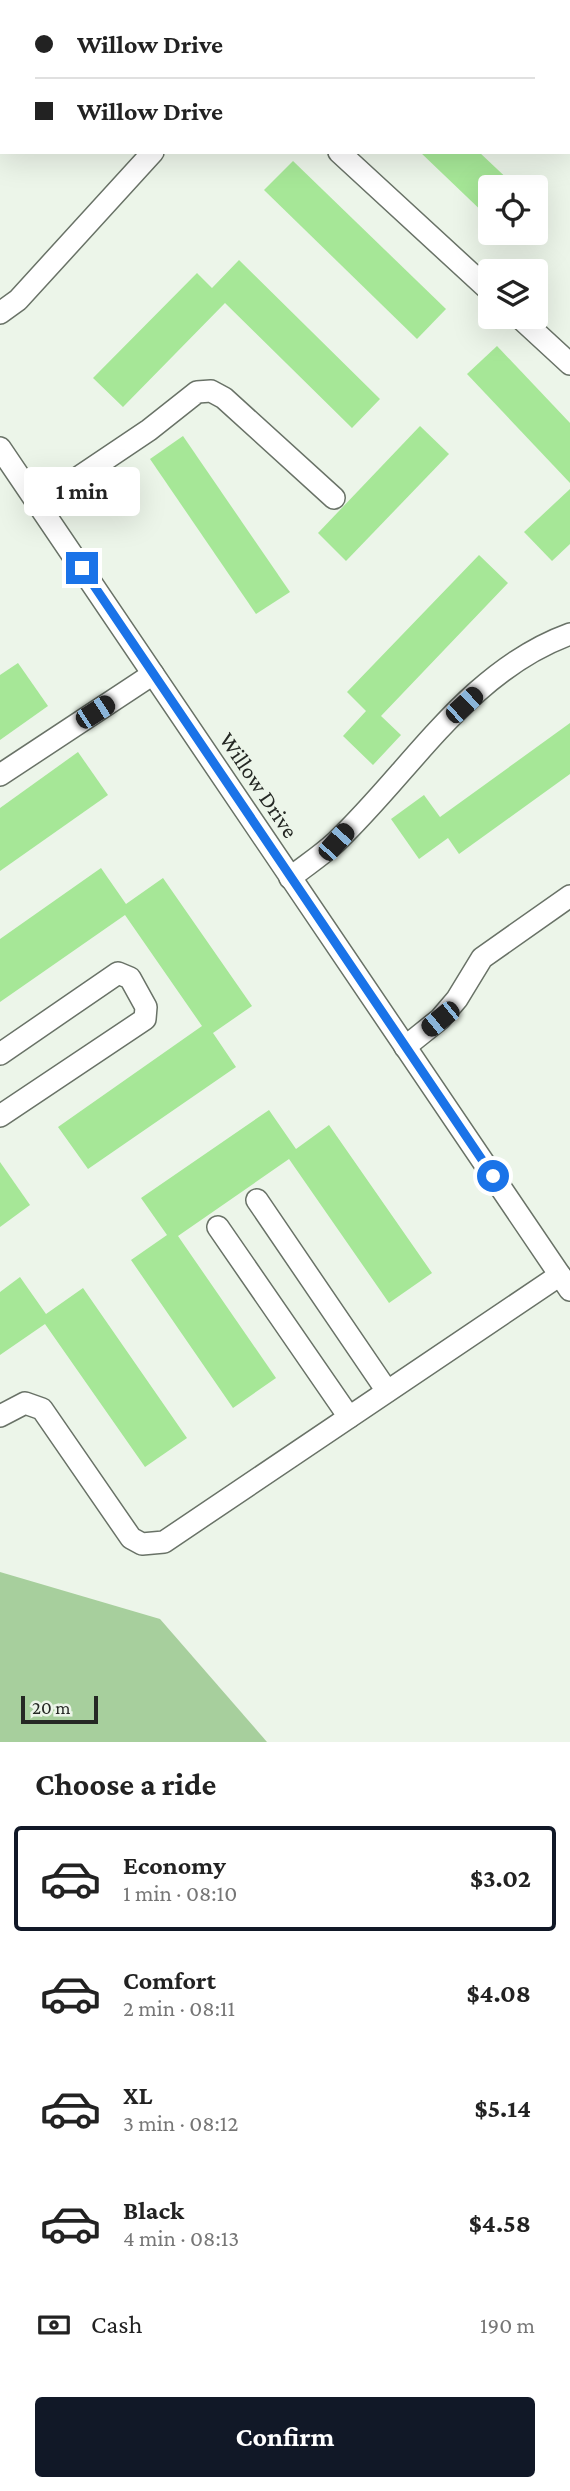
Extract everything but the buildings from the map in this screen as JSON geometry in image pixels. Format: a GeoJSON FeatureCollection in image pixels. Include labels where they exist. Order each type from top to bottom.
{"type":"FeatureCollection","features":[{"type":"Feature","properties":{"kind":"street"},"geometry":{"type":"LineString","coordinates":[[0,313],[18,300],[151,154]]}},
{"type":"Feature","properties":{"kind":"street"},"geometry":{"type":"LineString","coordinates":[[341,154],[478,279]]}},
{"type":"Feature","properties":{"kind":"street"},"geometry":{"type":"LineString","coordinates":[[532,329],[570,364]]}},
{"type":"Feature","properties":{"kind":"street"},"geometry":{"type":"LineString","coordinates":[[38,505],[149,430],[197,392],[211,391],[223,398],[334,498]]}},
{"type":"Feature","properties":{"kind":"street","name":"Willow Drive"},"geometry":{"type":"LineString","coordinates":[[0,448],[565,1282]]}},
{"type":"Feature","properties":{"kind":"street"},"geometry":{"type":"LineString","coordinates":[[290,878],[336,842],[431,736],[481,689],[535,650],[570,634]]}},
{"type":"Feature","properties":{"kind":"street"},"geometry":{"type":"LineString","coordinates":[[0,775],[153,674]]}},
{"type":"Feature","properties":{"kind":"street"},"geometry":{"type":"LineString","coordinates":[[405,1047],[440,1019],[457,999],[482,958],[570,896]]}},
{"type":"Feature","properties":{"kind":"street"},"geometry":{"type":"LineString","coordinates":[[0,1055],[118,973],[130,978],[146,1007],[145,1019],[4,1105]]}},
{"type":"Feature","properties":{"kind":"street"},"geometry":{"type":"LineString","coordinates":[[257,1200],[387,1391]]}},
{"type":"Feature","properties":{"kind":"street"},"geometry":{"type":"LineString","coordinates":[[218,1227],[349,1417]]}},
{"type":"Feature","properties":{"kind":"street"},"geometry":{"type":"LineString","coordinates":[[0,1416],[25,1403],[42,1409],[131,1538],[151,1544],[164,1542],[387,1391],[565,1282]]}},
{"type":"Feature","properties":{"kind":"green space"},"geometry":{"type":"Polygon","coordinates":[[[0,1572],[160,1619],[267,1742],[0,1742],[0,1572]]]}},
{"type":"Feature","properties":{"kind":"route"},"geometry":{"type":"LineString","coordinates":[[82,568],[493,1176]]}}]}
